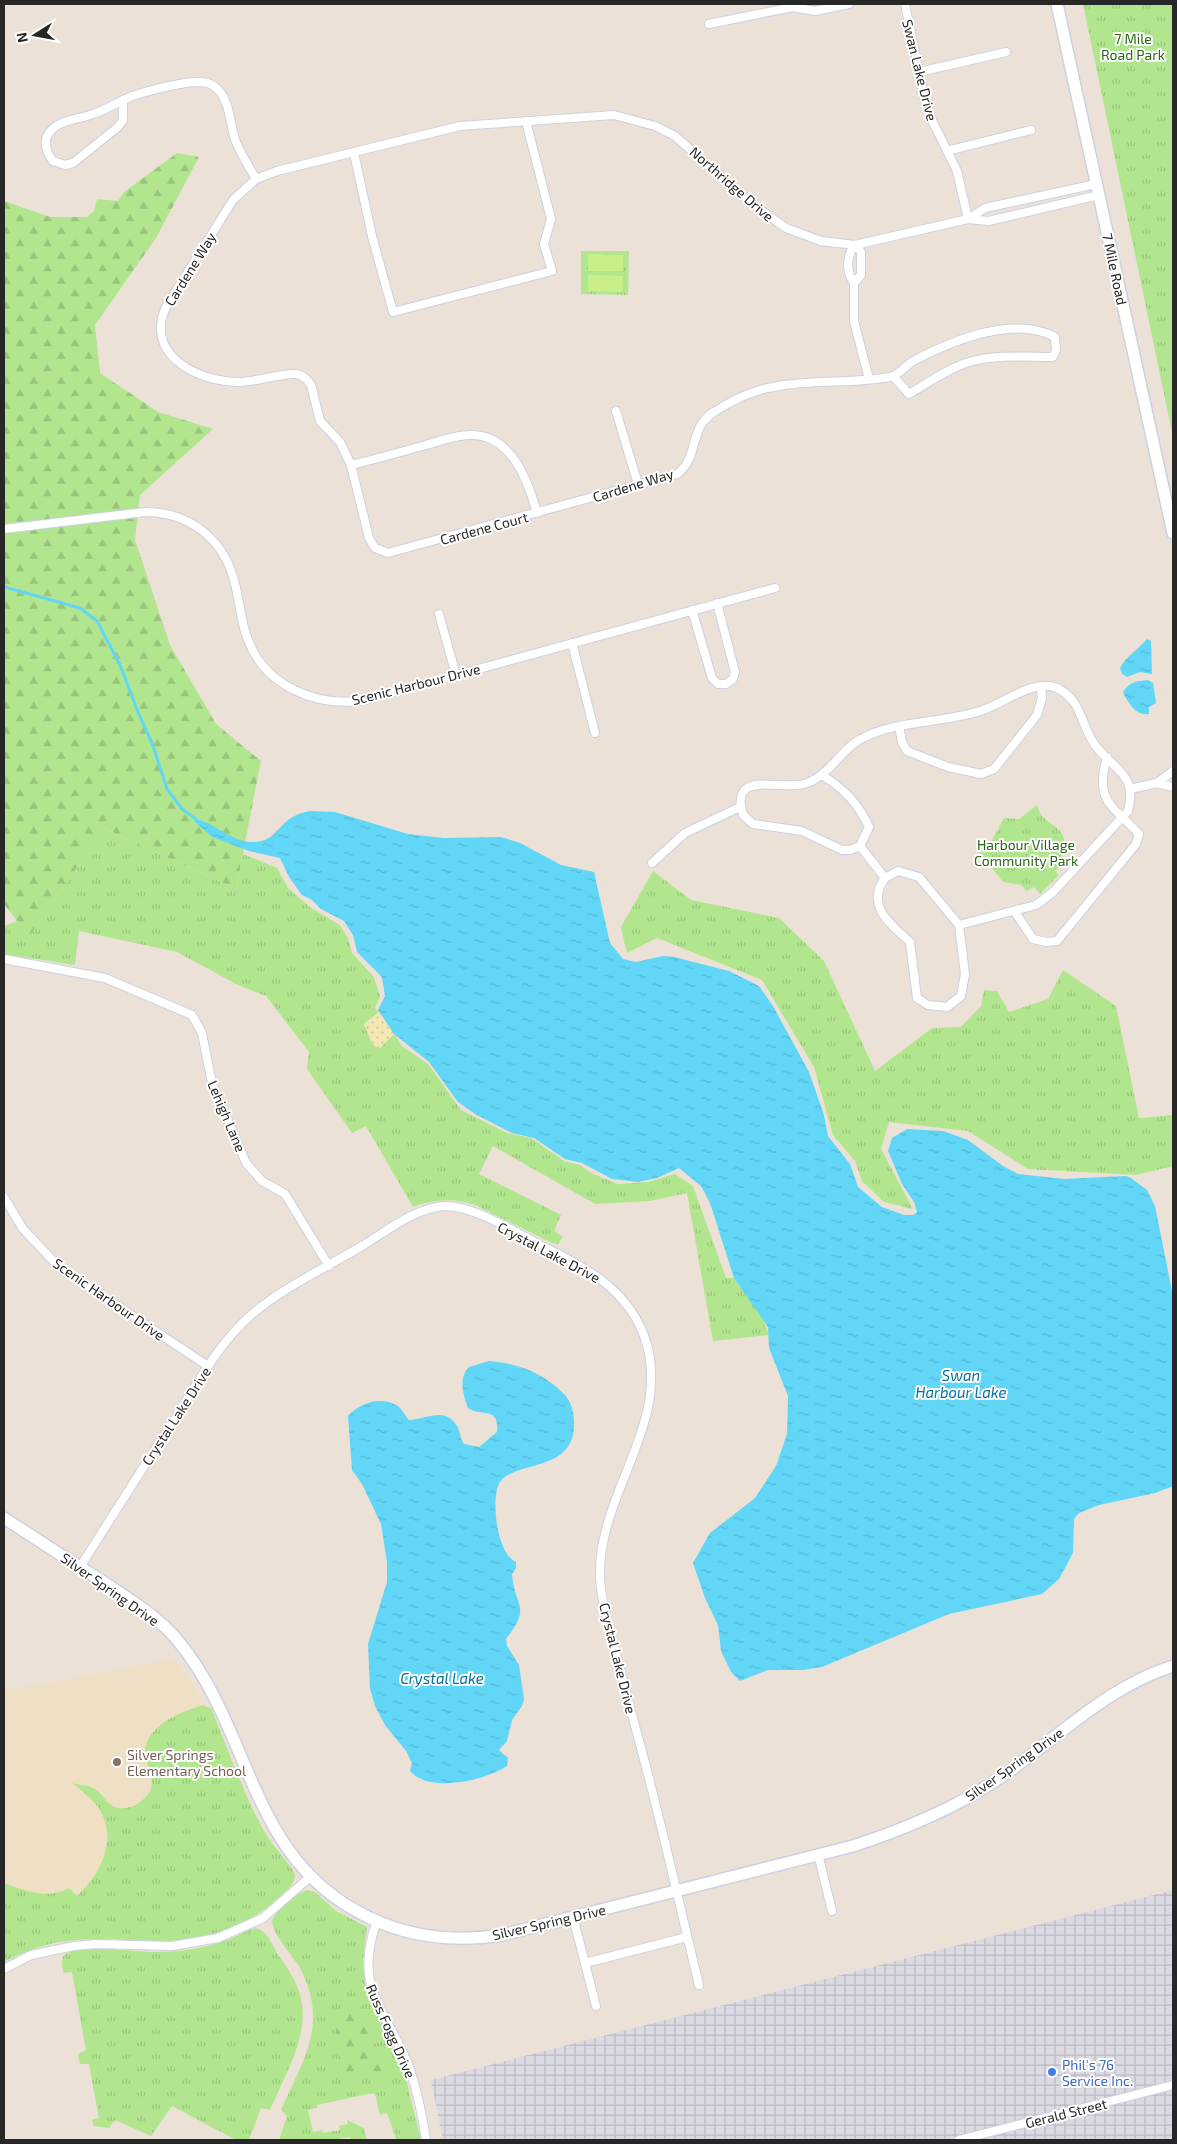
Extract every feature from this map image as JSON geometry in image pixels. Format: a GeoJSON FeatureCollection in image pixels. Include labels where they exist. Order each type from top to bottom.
{"type":"FeatureCollection","features":[{"type":"Feature","properties":{"kind":"street"},"geometry":{"type":"LineString","coordinates":[[709,24],[793,5],[815,11],[848,4]]}},
{"type":"Feature","properties":{"kind":"street","name":"Swan Lake Drive"},"geometry":{"type":"LineString","coordinates":[[905,4],[930,119],[957,171],[968,219]]}},
{"type":"Feature","properties":{"kind":"street","name":"7 Mile Road"},"geometry":{"type":"LineString","coordinates":[[1057,4],[1173,534]]}},
{"type":"Feature","properties":{"kind":"street"},"geometry":{"type":"LineString","coordinates":[[919,72],[1006,52]]}},
{"type":"Feature","properties":{"kind":"street"},"geometry":{"type":"LineString","coordinates":[[124,100],[122,120],[118,127],[73,163],[62,165],[53,161],[45,144],[49,134],[61,124],[99,112],[124,100],[192,82],[212,84],[223,96],[236,142],[256,179]]}},
{"type":"Feature","properties":{"kind":"street","name":"Northridge Drive"},"geometry":{"type":"LineString","coordinates":[[256,179],[277,171],[460,126],[614,115],[660,128],[684,143],[748,201],[775,222],[804,236],[821,241],[855,245],[968,219],[989,221],[1098,190]]}},
{"type":"Feature","properties":{"kind":"street"},"geometry":{"type":"LineString","coordinates":[[354,153],[372,236],[393,312],[552,271],[544,244],[551,219],[526,121]]}},
{"type":"Feature","properties":{"kind":"street"},"geometry":{"type":"LineString","coordinates":[[947,150],[1030,130]]}},
{"type":"Feature","properties":{"kind":"street","name":"Cardene Way"},"geometry":{"type":"LineString","coordinates":[[256,179],[233,200],[166,307],[161,323],[163,341],[170,354],[178,363],[214,378],[241,382],[292,374],[303,377],[311,385],[320,420],[340,442],[351,465]]}},
{"type":"Feature","properties":{"kind":"street","name":"Northridge Drive"},"geometry":{"type":"LineString","coordinates":[[968,219],[985,208],[1098,190]]}},
{"type":"Feature","properties":{"kind":"street"},"geometry":{"type":"LineString","coordinates":[[854,283],[861,275],[861,252],[855,245],[850,252],[848,274],[854,283],[854,321],[869,380]]}},
{"type":"Feature","properties":{"kind":"street"},"geometry":{"type":"LineString","coordinates":[[1023,328],[1042,330],[1055,337],[1056,350],[1053,357],[1007,356],[978,360],[957,366],[909,394],[893,376],[910,363],[933,351],[955,341],[977,335],[1023,328]]}},
{"type":"Feature","properties":{"kind":"street","name":"Cardene Way"},"geometry":{"type":"LineString","coordinates":[[537,513],[672,476],[681,471],[690,460],[700,425],[712,413],[728,404],[773,387],[869,380],[893,376]]}},
{"type":"Feature","properties":{"kind":"street"},"geometry":{"type":"LineString","coordinates":[[616,411],[638,484]]}},
{"type":"Feature","properties":{"kind":"street","name":"Cardene Court"},"geometry":{"type":"LineString","coordinates":[[462,435],[484,436],[502,444],[517,464],[528,483],[537,513],[393,552],[384,552],[375,548],[369,538],[351,465],[462,435]]}},
{"type":"Feature","properties":{"kind":"street","name":"Scenic Harbour Drive"},"geometry":{"type":"LineString","coordinates":[[4,530],[145,512],[174,515],[197,526],[218,546],[233,575],[245,631],[251,648],[268,670],[294,690],[319,700],[350,702],[775,588]]}},
{"type":"Feature","properties":{"kind":"street"},"geometry":{"type":"LineString","coordinates":[[692,610],[712,678],[718,684],[726,684],[733,679],[735,672],[717,603]]}},
{"type":"Feature","properties":{"kind":"street"},"geometry":{"type":"LineString","coordinates":[[439,614],[456,675]]}},
{"type":"Feature","properties":{"kind":"street"},"geometry":{"type":"LineString","coordinates":[[572,643],[595,733]]}},
{"type":"Feature","properties":{"kind":"street"},"geometry":{"type":"LineString","coordinates":[[822,775],[841,788],[860,808],[869,827],[860,846],[850,850],[842,850],[802,831],[753,824],[743,815],[740,807],[745,792],[753,785],[761,783],[798,785],[822,775],[845,750],[859,740],[899,726],[945,721],[971,714],[993,707],[1019,692],[1032,688],[1054,687],[1065,692],[1074,702],[1082,716],[1092,742],[1121,771],[1130,789],[1131,799],[1128,811],[1053,892],[1036,905],[959,925]]}},
{"type":"Feature","properties":{"kind":"street"},"geometry":{"type":"LineString","coordinates":[[899,726],[902,742],[907,751],[948,767],[981,774],[994,769],[1037,715],[1042,698],[1042,688]]}},
{"type":"Feature","properties":{"kind":"street"},"geometry":{"type":"LineString","coordinates":[[1015,912],[1033,939],[1046,942],[1057,941],[1136,844],[1139,834],[1110,806],[1104,794],[1102,783],[1107,758]]}},
{"type":"Feature","properties":{"kind":"street"},"geometry":{"type":"LineString","coordinates":[[1130,789],[1158,783],[1173,771]]}},
{"type":"Feature","properties":{"kind":"street"},"geometry":{"type":"LineString","coordinates":[[1158,783],[1173,787]]}},
{"type":"Feature","properties":{"kind":"street"},"geometry":{"type":"LineString","coordinates":[[652,863],[684,833],[740,807]]}},
{"type":"Feature","properties":{"kind":"street"},"geometry":{"type":"LineString","coordinates":[[860,846],[885,878]]}},
{"type":"Feature","properties":{"kind":"street"},"geometry":{"type":"LineString","coordinates":[[898,871],[919,877],[959,925],[965,974],[961,996],[947,1007],[928,1005],[917,998],[910,942],[892,926],[881,911],[876,898],[879,886],[885,878],[898,871]]}},
{"type":"Feature","properties":{"kind":"street","name":"Lehigh Lane"},"geometry":{"type":"LineString","coordinates":[[4,960],[105,978],[192,1015],[202,1033],[212,1083],[246,1162],[262,1181],[285,1194],[329,1266]]}},
{"type":"Feature","properties":{"kind":"street","name":"Scenic Harbour Drive"},"geometry":{"type":"LineString","coordinates":[[4,1197],[23,1229],[60,1268],[208,1366]]}},
{"type":"Feature","properties":{"kind":"street","name":"Crystal Lake Drive"},"geometry":{"type":"LineString","coordinates":[[80,1567],[208,1366],[226,1341],[250,1316],[270,1301],[424,1210],[435,1207],[456,1207],[481,1216],[590,1270],[616,1292],[636,1320],[649,1352],[652,1393],[647,1415],[607,1523],[600,1559],[600,1580],[605,1610],[699,1985]]}},
{"type":"Feature","properties":{"kind":"street","name":"Silver Spring Drive"},"geometry":{"type":"LineString","coordinates":[[4,1518],[154,1617],[186,1651],[212,1690],[273,1828],[290,1854],[310,1877],[341,1902],[377,1921],[422,1935],[472,1938],[502,1935],[853,1846],[900,1829],[958,1803],[1012,1769],[1130,1683],[1173,1666]]}},
{"type":"Feature","properties":{"kind":"street"},"geometry":{"type":"LineString","coordinates":[[818,1854],[832,1911]]}},
{"type":"Feature","properties":{"kind":"street"},"geometry":{"type":"LineString","coordinates":[[4,1969],[31,1955],[74,1946],[96,1944],[172,1946],[218,1938],[263,1918],[310,1877]]}},
{"type":"Feature","properties":{"kind":"street"},"geometry":{"type":"LineString","coordinates":[[573,1917],[596,2006]]}},
{"type":"Feature","properties":{"kind":"street","name":"Russ Fogg Drive"},"geometry":{"type":"LineString","coordinates":[[377,1921],[368,1962],[369,1983],[408,2064],[419,2099],[426,2140]]}},
{"type":"Feature","properties":{"kind":"street"},"geometry":{"type":"LineString","coordinates":[[585,1964],[688,1937]]}},
{"type":"Feature","properties":{"kind":"street","name":"Gerald Street"},"geometry":{"type":"LineString","coordinates":[[959,2140],[1173,2085]]}},
{"type":"Feature","properties":{"kind":"shaded area","name":"Silver Springs Elementary School"},"geometry":{"type":"Polygon","coordinates":[[[174,1659],[198,1691],[261,1834],[4,1934],[4,1691],[174,1659]]]}},
{"type":"Feature","properties":{"kind":"shaded area"},"geometry":{"type":"Polygon","coordinates":[[[1173,1890],[1173,2140],[443,2140],[431,2080],[1173,1890]]]}},
{"type":"Feature","properties":{"kind":"green space","name":"7 Mile Road Park"},"geometry":{"type":"Polygon","coordinates":[[[1083,4],[1173,4],[1173,437],[1083,4]]]}},
{"type":"Feature","properties":{"kind":"green space"},"geometry":{"type":"Polygon","coordinates":[[[177,153],[199,157],[156,238],[95,325],[100,373],[158,412],[213,429],[140,495],[135,540],[170,645],[216,724],[261,761],[236,889],[104,828],[29,937],[4,904],[4,201],[50,217],[87,217],[94,211],[97,199],[118,201],[124,192],[177,153]]]}},
{"type":"Feature","properties":{"kind":"green space"},"geometry":{"type":"Polygon","coordinates":[[[581,251],[629,251],[628,295],[581,294],[581,251]]]}},
{"type":"Feature","properties":{"kind":"green space"},"geometry":{"type":"Polygon","coordinates":[[[588,254],[623,255],[623,271],[588,271],[588,254]]]}},
{"type":"Feature","properties":{"kind":"green space"},"geometry":{"type":"Polygon","coordinates":[[[588,275],[623,276],[622,292],[588,291],[588,275]]]}},
{"type":"Feature","properties":{"kind":"green space","name":"Harbour Village Community Park"},"geometry":{"type":"Polygon","coordinates":[[[1037,805],[1042,816],[1059,830],[1064,839],[1059,867],[1055,871],[1059,875],[1040,894],[1034,887],[1027,891],[1021,885],[1003,882],[978,850],[991,842],[1004,818],[1019,819],[1037,805]]]}},
{"type":"Feature","properties":{"kind":"green space"},"geometry":{"type":"Polygon","coordinates":[[[104,828],[236,889],[243,854],[277,868],[288,888],[311,908],[340,925],[348,938],[352,953],[374,977],[380,997],[375,1008],[379,1012],[364,1024],[372,1043],[377,1048],[380,1048],[394,1034],[403,1047],[428,1064],[461,1110],[507,1133],[531,1138],[564,1161],[580,1165],[591,1173],[618,1184],[648,1182],[675,1174],[693,1186],[726,1278],[734,1278],[763,1318],[769,1335],[713,1341],[687,1193],[650,1201],[595,1204],[493,1146],[479,1174],[561,1215],[554,1231],[563,1237],[558,1244],[552,1243],[475,1205],[444,1200],[413,1207],[366,1126],[352,1133],[307,1069],[309,1052],[266,996],[238,985],[177,952],[79,931],[75,965],[4,954],[4,926],[17,921],[29,937],[104,828]]]}},
{"type":"Feature","properties":{"kind":"green space"},"geometry":{"type":"Polygon","coordinates":[[[653,871],[691,900],[779,918],[824,961],[875,1071],[932,1028],[961,1027],[981,1006],[984,990],[997,991],[1009,1012],[1048,999],[1063,970],[1116,1006],[1139,1118],[1173,1115],[1173,1166],[1136,1175],[1028,1169],[968,1131],[889,1122],[881,1149],[913,1209],[884,1202],[862,1181],[855,1161],[833,1135],[814,1067],[762,980],[657,938],[627,953],[621,927],[653,871]]]}},
{"type":"Feature","properties":{"kind":"green space"},"geometry":{"type":"Polygon","coordinates":[[[203,1705],[211,1708],[259,1822],[294,1873],[295,1876],[291,1886],[264,1909],[235,1926],[220,1932],[171,1941],[72,1940],[46,1945],[4,1962],[4,1883],[28,1891],[45,1894],[61,1892],[69,1888],[77,1896],[93,1878],[104,1857],[107,1834],[100,1810],[87,1795],[72,1783],[93,1788],[114,1807],[127,1808],[136,1805],[148,1795],[151,1788],[152,1780],[145,1750],[151,1734],[171,1718],[203,1705]]]}},
{"type":"Feature","properties":{"kind":"green space"},"geometry":{"type":"Polygon","coordinates":[[[307,1890],[315,1892],[336,1911],[367,1927],[363,1959],[365,1984],[405,2075],[421,2140],[393,2140],[396,2139],[387,2113],[380,2115],[375,2094],[368,2094],[317,2105],[317,2108],[308,2110],[313,2132],[322,2130],[323,2133],[340,2130],[339,2126],[348,2124],[347,2120],[364,2128],[367,2140],[351,2140],[350,2137],[333,2140],[279,2140],[287,2116],[281,2110],[305,2057],[313,2024],[308,1988],[300,1968],[280,1940],[272,1922],[286,1903],[307,1890]]]}},
{"type":"Feature","properties":{"kind":"green space"},"geometry":{"type":"Polygon","coordinates":[[[255,1928],[263,1931],[269,1938],[293,1977],[302,2002],[303,2018],[301,2034],[290,2065],[270,2110],[261,2108],[249,2140],[236,2140],[172,2106],[151,2136],[115,2120],[109,2128],[94,2126],[92,2120],[99,2118],[89,2064],[80,2064],[78,2054],[86,2050],[72,1972],[63,1973],[63,1956],[82,1949],[95,1948],[148,1952],[185,1950],[219,1943],[255,1928]]]}},
{"type":"Feature","properties":{"kind":"green space"},"geometry":{"type":"Polygon","coordinates":[[[347,2000],[354,2000],[359,2003],[386,2070],[381,2073],[366,2076],[345,2072],[341,2065],[336,2036],[339,2016],[347,2000]]]}},
{"type":"Feature","properties":{"kind":"sand"},"geometry":{"type":"Polygon","coordinates":[[[379,1012],[394,1034],[380,1048],[377,1048],[372,1043],[364,1024],[379,1012]]]}},
{"type":"Feature","properties":{"kind":"water"},"geometry":{"type":"Polygon","coordinates":[[[1147,639],[1151,641],[1152,674],[1140,672],[1127,677],[1122,674],[1120,668],[1123,663],[1147,639]]]}},
{"type":"Feature","properties":{"kind":"water"},"geometry":{"type":"Polygon","coordinates":[[[1148,680],[1153,683],[1156,703],[1149,707],[1149,714],[1144,714],[1133,708],[1123,692],[1134,683],[1148,680]]]}},
{"type":"Feature","properties":{"kind":"water","name":"Swan Harbour Lake"},"geometry":{"type":"Polygon","coordinates":[[[310,811],[335,812],[408,834],[444,838],[501,837],[520,843],[561,865],[594,872],[610,943],[623,959],[636,962],[663,956],[674,957],[729,971],[759,986],[773,1006],[809,1072],[824,1115],[828,1136],[850,1164],[858,1187],[882,1207],[904,1215],[913,1215],[917,1212],[914,1202],[902,1184],[888,1151],[892,1138],[907,1129],[943,1131],[968,1140],[1003,1166],[1018,1174],[1064,1179],[1126,1176],[1147,1190],[1155,1206],[1173,1296],[1173,1486],[1155,1493],[1099,1505],[1079,1513],[1074,1519],[1073,1553],[1059,1579],[1042,1594],[949,1614],[822,1667],[803,1670],[768,1670],[740,1681],[731,1672],[721,1651],[718,1625],[705,1598],[693,1563],[710,1533],[755,1498],[776,1466],[787,1434],[788,1396],[769,1348],[768,1327],[734,1278],[710,1203],[701,1186],[679,1168],[657,1178],[638,1182],[612,1179],[582,1163],[565,1159],[534,1138],[512,1133],[475,1114],[458,1102],[429,1062],[394,1034],[378,1010],[385,996],[382,977],[357,952],[353,935],[344,921],[321,909],[312,900],[302,895],[289,877],[280,858],[249,851],[212,837],[194,821],[196,819],[203,821],[237,839],[252,842],[268,838],[291,818],[310,811]]]}},
{"type":"Feature","properties":{"kind":"water","name":"Crystal Lake"},"geometry":{"type":"Polygon","coordinates":[[[489,1361],[510,1364],[530,1370],[556,1387],[569,1400],[572,1407],[574,1422],[572,1438],[565,1450],[555,1458],[508,1475],[500,1482],[497,1489],[497,1525],[504,1549],[509,1557],[516,1562],[516,1568],[512,1574],[520,1607],[518,1619],[506,1639],[507,1646],[519,1665],[524,1699],[522,1706],[512,1720],[507,1741],[499,1750],[508,1758],[507,1766],[472,1780],[444,1783],[431,1782],[419,1778],[410,1771],[412,1763],[406,1751],[385,1725],[375,1706],[370,1689],[368,1644],[387,1582],[387,1562],[381,1524],[362,1484],[352,1470],[348,1416],[364,1404],[377,1401],[390,1402],[400,1408],[409,1420],[435,1415],[447,1416],[457,1426],[464,1444],[479,1447],[497,1432],[496,1419],[493,1415],[473,1411],[468,1408],[463,1392],[463,1376],[469,1367],[489,1361]]]}},
{"type":"Feature","properties":{"kind":"waterway"},"geometry":{"type":"LineString","coordinates":[[4,587],[80,608],[97,621],[120,665],[152,743],[167,789],[182,809],[196,819]]}},
{"type":"Feature","properties":{"kind":"place","name":"Silver Springs Elementary School"},"geometry":{"type":"Point","coordinates":[117,1762]}},
{"type":"Feature","properties":{"kind":"place","name":"Phil's 76 Service Inc."},"geometry":{"type":"Point","coordinates":[1052,2072]}}]}
